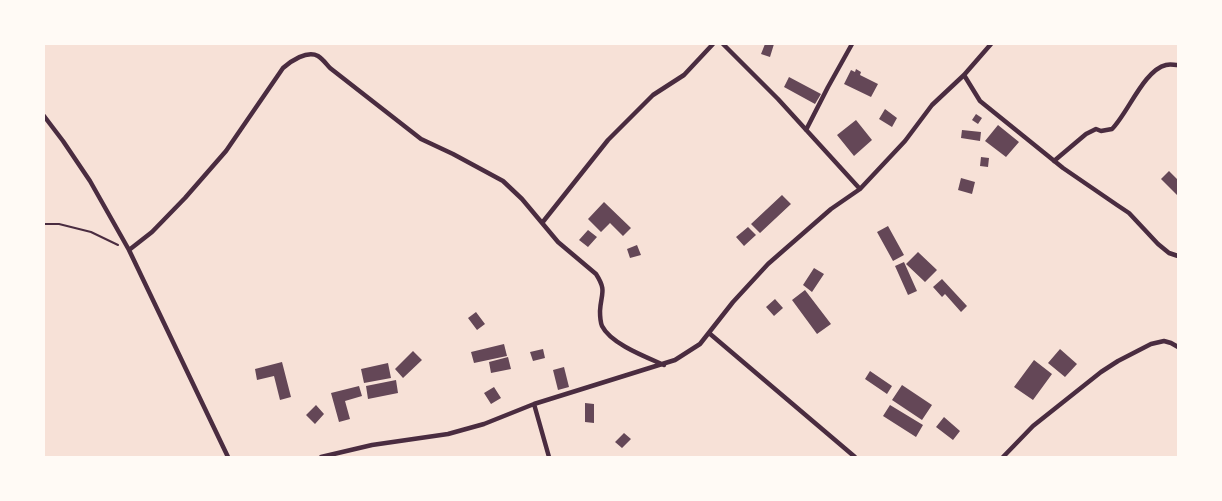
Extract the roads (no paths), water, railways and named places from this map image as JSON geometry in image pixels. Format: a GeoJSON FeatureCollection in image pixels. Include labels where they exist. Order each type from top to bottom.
{"type":"FeatureCollection","features":[{"type":"Feature","properties":{"kind":"street"},"geometry":{"type":"LineString","coordinates":[[542,224],[608,140],[654,96],[684,75],[713,44]]}},
{"type":"Feature","properties":{"kind":"street"},"geometry":{"type":"LineString","coordinates":[[723,44],[778,99],[860,190]]}},
{"type":"Feature","properties":{"kind":"street"},"geometry":{"type":"LineString","coordinates":[[806,130],[852,44]]}},
{"type":"Feature","properties":{"kind":"street"},"geometry":{"type":"LineString","coordinates":[[321,457],[372,445],[448,434],[484,424],[534,404],[664,365],[695,348],[768,264],[831,209],[860,190],[905,141],[932,105],[964,75],[991,44]]}},
{"type":"Feature","properties":{"kind":"street"},"geometry":{"type":"LineString","coordinates":[[129,250],[152,232],[226,151],[283,68],[292,61],[310,54],[318,56],[330,68],[421,139],[503,181],[558,242],[596,274],[601,281],[604,289],[600,318],[602,326],[608,334],[633,351],[664,365]]}},
{"type":"Feature","properties":{"kind":"street"},"geometry":{"type":"LineString","coordinates":[[1054,161],[1086,134],[1096,129],[1101,131],[1112,129],[1128,109],[1142,85],[1153,73],[1167,65],[1178,65]]}},
{"type":"Feature","properties":{"kind":"street"},"geometry":{"type":"LineString","coordinates":[[964,75],[980,101],[1054,161],[1129,213],[1158,244],[1169,253],[1178,256]]}},
{"type":"Feature","properties":{"kind":"street"},"geometry":{"type":"LineString","coordinates":[[44,116],[90,181],[129,250],[228,457]]}},
{"type":"Feature","properties":{"kind":"street"},"geometry":{"type":"LineString","coordinates":[[708,333],[855,457]]}},
{"type":"Feature","properties":{"kind":"street"},"geometry":{"type":"LineString","coordinates":[[1003,457],[1033,426],[1101,372],[1118,361],[1151,344],[1164,341],[1178,347]]}},
{"type":"Feature","properties":{"kind":"street"},"geometry":{"type":"LineString","coordinates":[[534,404],[549,457]]}}]}
